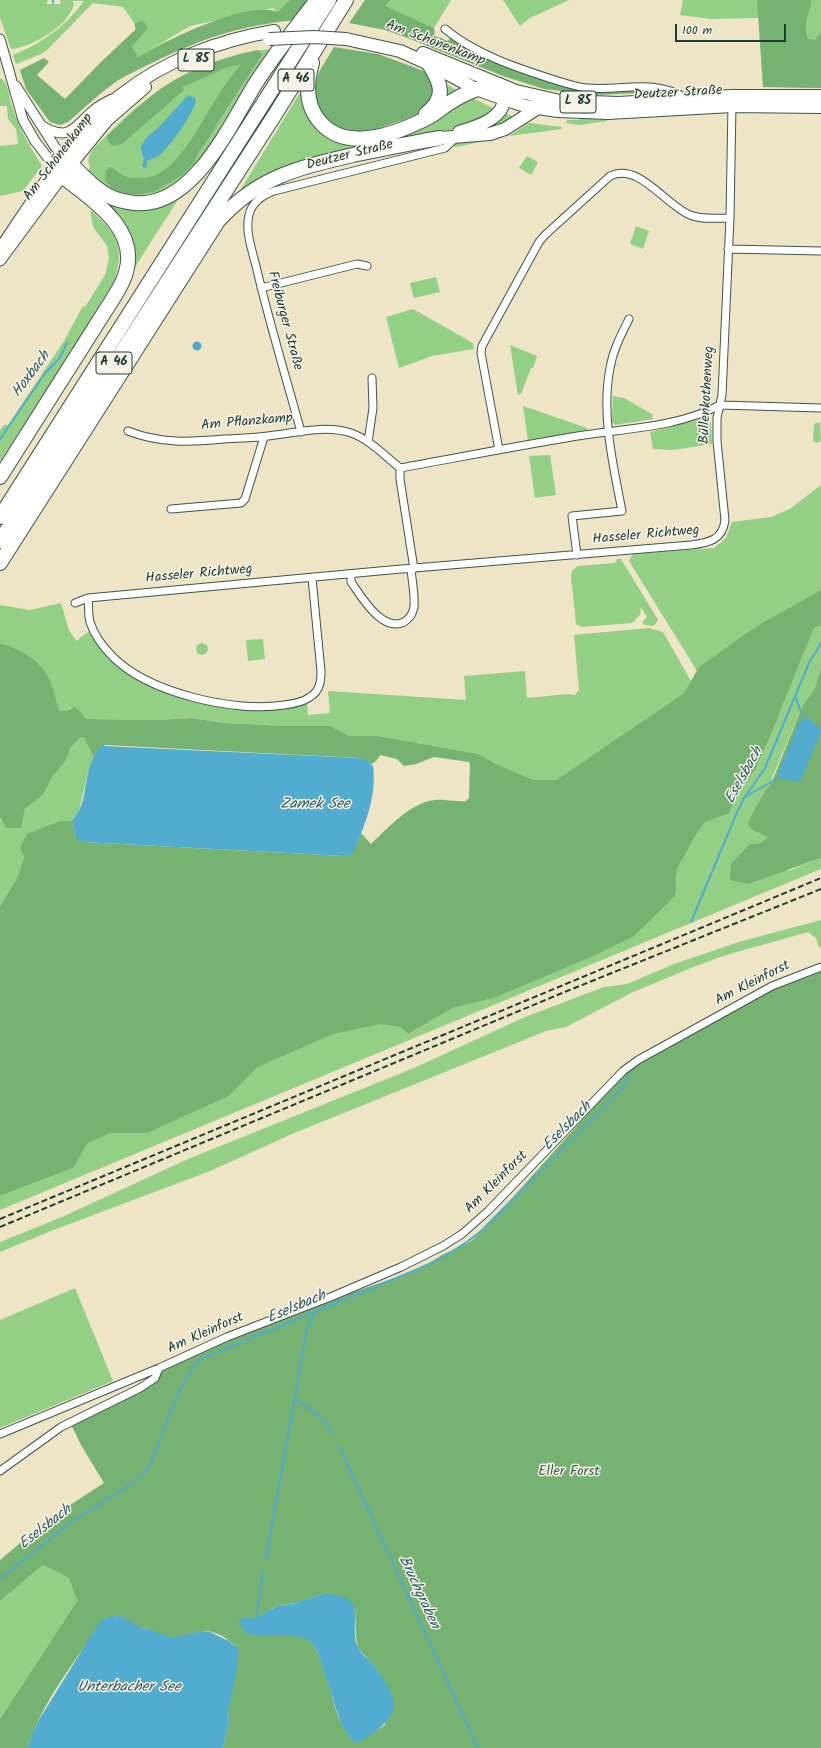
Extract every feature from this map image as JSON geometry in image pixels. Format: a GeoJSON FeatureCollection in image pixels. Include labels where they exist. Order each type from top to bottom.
{"type":"FeatureCollection","features":[{"type":"Feature","properties":{"kind":"highway"},"geometry":{"type":"LineString","coordinates":[[60,164],[106,194],[125,202],[142,204],[178,191],[203,166],[256,84],[316,0]]}},
{"type":"Feature","properties":{"kind":"highway","name":"A 46"},"geometry":{"type":"LineString","coordinates":[[0,517],[329,0]]}},
{"type":"Feature","properties":{"kind":"highway","name":"A 46"},"geometry":{"type":"LineString","coordinates":[[0,541],[317,48],[346,0]]}},
{"type":"Feature","properties":{"kind":"highway"},"geometry":{"type":"LineString","coordinates":[[317,48],[308,78],[308,95],[316,118],[326,129],[337,135],[350,138],[365,139],[382,136],[430,117],[454,100],[476,89],[485,86],[499,85]]}},
{"type":"Feature","properties":{"kind":"highway"},"geometry":{"type":"LineString","coordinates":[[413,124],[432,109],[439,96],[439,81],[429,64]]}},
{"type":"Feature","properties":{"kind":"highway"},"geometry":{"type":"LineString","coordinates":[[0,564],[218,221],[238,201],[264,183],[297,168],[393,146],[443,143]]}},
{"type":"Feature","properties":{"kind":"highway"},"geometry":{"type":"LineString","coordinates":[[0,477],[114,297],[127,271],[127,246],[121,230],[109,214],[60,164]]}},
{"type":"Feature","properties":{"kind":"highway"},"geometry":{"type":"LineString","coordinates":[[218,221],[228,185]]}},
{"type":"Feature","properties":{"kind":"highway"},"geometry":{"type":"LineString","coordinates":[[0,472],[11,459]]}},
{"type":"Feature","properties":{"kind":"main road","name":"Am Schönenkamp"},"geometry":{"type":"LineString","coordinates":[[0,249],[60,164],[106,120],[147,86],[169,73],[218,51],[253,42],[271,35]]}},
{"type":"Feature","properties":{"kind":"main road","name":"Am Schönenkamp"},"geometry":{"type":"LineString","coordinates":[[0,260],[74,141],[120,95],[149,76],[195,52],[236,38],[271,35],[307,37],[374,37],[402,45],[499,85],[536,96],[574,102],[658,105]]}},
{"type":"Feature","properties":{"kind":"main road","name":"Am Schönenkamp"},"geometry":{"type":"LineString","coordinates":[[348,36],[387,48],[429,64],[476,89],[504,100],[538,108]]}},
{"type":"Feature","properties":{"kind":"main road"},"geometry":{"type":"LineString","coordinates":[[443,143],[482,125],[494,117],[504,100],[504,92],[499,85]]}},
{"type":"Feature","properties":{"kind":"main road","name":"Deutzer Straße"},"geometry":{"type":"LineString","coordinates":[[538,108],[582,113],[658,105],[821,96]]}},
{"type":"Feature","properties":{"kind":"main road","name":"Deutzer Straße"},"geometry":{"type":"LineString","coordinates":[[658,105],[686,98],[821,107]]}},
{"type":"Feature","properties":{"kind":"main road"},"geometry":{"type":"LineString","coordinates":[[460,134],[481,136],[497,132],[538,108]]}},
{"type":"Feature","properties":{"kind":"street"},"geometry":{"type":"LineString","coordinates":[[444,29],[485,53],[521,69],[578,87],[659,88],[667,89],[686,98]]}},
{"type":"Feature","properties":{"kind":"street"},"geometry":{"type":"LineString","coordinates":[[0,39],[4,68],[55,147],[60,164]]}},
{"type":"Feature","properties":{"kind":"street"},"geometry":{"type":"LineString","coordinates":[[14,82],[15,93],[23,120],[35,141],[60,164]]}},
{"type":"Feature","properties":{"kind":"street"},"geometry":{"type":"LineString","coordinates":[[658,105],[659,88]]}},
{"type":"Feature","properties":{"kind":"street"},"geometry":{"type":"LineString","coordinates":[[39,124],[54,133],[67,132],[74,128],[96,108],[120,95]]}},
{"type":"Feature","properties":{"kind":"street","name":"Büllenkothenweg"},"geometry":{"type":"LineString","coordinates":[[716,539],[723,530],[725,520],[717,441],[718,418],[722,395],[730,218],[732,101]]}},
{"type":"Feature","properties":{"kind":"street","name":"Deutzer Straße"},"geometry":{"type":"LineString","coordinates":[[249,215],[260,198],[274,191],[443,143]]}},
{"type":"Feature","properties":{"kind":"street"},"geometry":{"type":"LineString","coordinates":[[499,450],[481,353],[482,346],[545,235],[610,176],[624,173],[635,177],[652,187],[689,215],[698,218],[730,218]]}},
{"type":"Feature","properties":{"kind":"street","name":"Freiburger Straße"},"geometry":{"type":"LineString","coordinates":[[249,215],[249,235],[261,288],[301,432]]}},
{"type":"Feature","properties":{"kind":"street"},"geometry":{"type":"LineString","coordinates":[[728,249],[821,251]]}},
{"type":"Feature","properties":{"kind":"street"},"geometry":{"type":"LineString","coordinates":[[261,288],[357,264],[368,266]]}},
{"type":"Feature","properties":{"kind":"street"},"geometry":{"type":"LineString","coordinates":[[608,432],[610,368],[617,342],[629,319]]}},
{"type":"Feature","properties":{"kind":"street"},"geometry":{"type":"LineString","coordinates":[[368,442],[373,408],[372,378]]}},
{"type":"Feature","properties":{"kind":"street"},"geometry":{"type":"LineString","coordinates":[[351,575],[351,582],[376,614],[386,622],[398,623],[407,619],[413,610],[412,569],[400,479],[400,468],[499,450],[660,425],[709,411],[720,405],[821,408]]}},
{"type":"Feature","properties":{"kind":"street","name":"Am Pflanzkamp"},"geometry":{"type":"LineString","coordinates":[[128,431],[144,437],[180,442],[264,437],[336,429],[351,433],[368,442],[400,468]]}},
{"type":"Feature","properties":{"kind":"street","name":"Hasseler Richtweg"},"geometry":{"type":"LineString","coordinates":[[576,555],[572,516],[622,510],[608,432]]}},
{"type":"Feature","properties":{"kind":"street"},"geometry":{"type":"LineString","coordinates":[[171,509],[241,503],[245,499],[264,437]]}},
{"type":"Feature","properties":{"kind":"street","name":"Hasseler Richtweg"},"geometry":{"type":"LineString","coordinates":[[75,603],[88,598],[691,545],[708,543],[716,539]]}},
{"type":"Feature","properties":{"kind":"street"},"geometry":{"type":"LineString","coordinates":[[88,598],[90,622],[102,645],[114,658],[130,671],[148,681],[184,694],[212,701],[253,707],[274,707],[291,704],[309,698],[320,686],[321,671],[312,578]]}},
{"type":"Feature","properties":{"kind":"street","name":"Am Kleinforst"},"geometry":{"type":"LineString","coordinates":[[0,1434],[159,1368],[226,1337],[401,1268],[444,1246],[462,1234],[488,1211],[628,1067],[772,986],[821,967]]}},
{"type":"Feature","properties":{"kind":"street","name":"Am Kleinforst"},"geometry":{"type":"LineString","coordinates":[[0,1471],[56,1430],[151,1381],[155,1378],[159,1368]]}},
{"type":"Feature","properties":{"kind":"street"},"geometry":{"type":"LineString","coordinates":[[122,1383],[126,1395]]}},
{"type":"Feature","properties":{"kind":"green space"},"geometry":{"type":"Polygon","coordinates":[[[0,0],[48,0],[46,4],[61,4],[60,0],[289,0],[278,13],[273,8],[190,26],[138,57],[132,46],[135,25],[123,7],[93,3],[47,50],[16,64],[13,55],[34,45],[52,33],[69,19],[84,1],[73,1],[74,5],[71,12],[64,22],[50,33],[26,46],[11,49],[0,18],[0,0]]]}},
{"type":"Feature","properties":{"kind":"green space"},"geometry":{"type":"Polygon","coordinates":[[[289,0],[308,0],[294,20],[240,29],[208,39],[175,52],[117,81],[68,122],[60,125],[50,122],[26,89],[20,70],[44,58],[49,62],[37,75],[65,99],[136,29],[135,24],[143,21],[148,28],[132,46],[138,57],[187,32],[228,16],[264,10],[278,12],[289,0]]]}},
{"type":"Feature","properties":{"kind":"green space"},"geometry":{"type":"Polygon","coordinates":[[[365,0],[390,0],[386,6],[434,28],[435,35],[447,41],[451,38],[484,55],[539,78],[573,89],[641,89],[641,93],[596,95],[544,89],[503,76],[385,30],[349,23],[365,0]]]}},
{"type":"Feature","properties":{"kind":"green space"},"geometry":{"type":"Polygon","coordinates":[[[390,0],[451,0],[434,28],[386,6],[390,0]]]}},
{"type":"Feature","properties":{"kind":"green space"},"geometry":{"type":"Polygon","coordinates":[[[503,0],[569,0],[530,18],[520,26],[503,0]]]}},
{"type":"Feature","properties":{"kind":"green space"},"geometry":{"type":"Polygon","coordinates":[[[683,0],[821,0],[821,88],[763,87],[759,18],[711,19],[680,15],[683,0]]]}},
{"type":"Feature","properties":{"kind":"green space"},"geometry":{"type":"Polygon","coordinates":[[[757,0],[812,0],[806,24],[806,34],[808,39],[815,40],[821,33],[821,88],[763,87],[757,0]]]}},
{"type":"Feature","properties":{"kind":"green space"},"geometry":{"type":"Polygon","coordinates":[[[334,47],[378,54],[424,71],[430,77],[434,91],[432,97],[420,113],[368,132],[348,132],[336,126],[318,111],[315,97],[315,85],[319,72],[334,47]]]}},
{"type":"Feature","properties":{"kind":"green space"},"geometry":{"type":"Polygon","coordinates":[[[275,48],[199,163],[175,185],[155,195],[139,198],[124,195],[109,188],[88,171],[90,167],[90,153],[96,146],[144,101],[163,88],[183,76],[225,59],[275,48]]]}},
{"type":"Feature","properties":{"kind":"green space"},"geometry":{"type":"Polygon","coordinates":[[[259,50],[262,55],[200,150],[193,164],[182,175],[154,192],[124,194],[113,189],[105,180],[106,171],[110,167],[126,176],[144,178],[156,175],[177,158],[195,134],[219,95],[241,64],[225,68],[183,87],[184,90],[122,144],[113,146],[109,143],[107,136],[147,99],[164,86],[192,71],[215,62],[259,50]]]}},
{"type":"Feature","properties":{"kind":"green space"},"geometry":{"type":"Polygon","coordinates":[[[0,78],[7,87],[21,130],[42,166],[23,191],[0,196],[0,146],[18,144],[16,129],[8,119],[7,106],[0,106],[0,78]]]}},
{"type":"Feature","properties":{"kind":"green space"},"geometry":{"type":"Polygon","coordinates":[[[444,83],[460,92],[443,103],[444,83]]]}},
{"type":"Feature","properties":{"kind":"green space"},"geometry":{"type":"Polygon","coordinates":[[[304,86],[306,102],[353,143],[468,96],[495,109],[491,113],[461,128],[380,141],[244,191],[241,189],[304,86]]]}},
{"type":"Feature","properties":{"kind":"green space"},"geometry":{"type":"Polygon","coordinates":[[[503,112],[516,118],[497,127],[482,129],[503,112]]]}},
{"type":"Feature","properties":{"kind":"green space"},"geometry":{"type":"Polygon","coordinates":[[[596,117],[597,120],[607,119],[607,121],[579,125],[566,123],[567,120],[577,120],[596,117]]]}},
{"type":"Feature","properties":{"kind":"green space"},"geometry":{"type":"Polygon","coordinates":[[[529,123],[562,127],[562,129],[509,136],[529,123]]]}},
{"type":"Feature","properties":{"kind":"green space"},"geometry":{"type":"Polygon","coordinates":[[[523,124],[507,133],[491,139],[456,147],[453,146],[458,142],[523,124]]]}},
{"type":"Feature","properties":{"kind":"green space"},"geometry":{"type":"Polygon","coordinates":[[[527,156],[538,162],[531,175],[519,168],[527,156]]]}},
{"type":"Feature","properties":{"kind":"green space"},"geometry":{"type":"Polygon","coordinates":[[[181,195],[133,270],[132,256],[101,197],[181,195]]]}},
{"type":"Feature","properties":{"kind":"green space"},"geometry":{"type":"Polygon","coordinates":[[[90,210],[112,233],[119,249],[119,258],[114,281],[74,347],[0,461],[0,430],[4,425],[8,425],[64,341],[83,306],[85,307],[105,275],[109,258],[107,246],[93,227],[90,210]]]}},
{"type":"Feature","properties":{"kind":"green space"},"geometry":{"type":"Polygon","coordinates":[[[636,226],[649,231],[643,249],[630,244],[636,226]]]}},
{"type":"Feature","properties":{"kind":"green space"},"geometry":{"type":"Polygon","coordinates":[[[436,277],[440,292],[414,298],[410,283],[436,277]]]}},
{"type":"Feature","properties":{"kind":"green space"},"geometry":{"type":"Polygon","coordinates":[[[413,309],[473,343],[474,349],[432,356],[399,368],[386,317],[413,309]]]}},
{"type":"Feature","properties":{"kind":"green space"},"geometry":{"type":"Polygon","coordinates":[[[510,345],[537,356],[521,394],[518,395],[510,345]]]}},
{"type":"Feature","properties":{"kind":"green space"},"geometry":{"type":"Polygon","coordinates":[[[613,396],[624,398],[652,414],[653,419],[615,425],[612,422],[613,396]]]}},
{"type":"Feature","properties":{"kind":"green space"},"geometry":{"type":"Polygon","coordinates":[[[523,406],[587,428],[588,431],[528,440],[523,406]]]}},
{"type":"Feature","properties":{"kind":"green space"},"geometry":{"type":"Polygon","coordinates":[[[705,418],[711,423],[712,444],[673,450],[653,449],[650,432],[705,418]]]}},
{"type":"Feature","properties":{"kind":"green space"},"geometry":{"type":"Polygon","coordinates":[[[820,422],[821,441],[816,443],[813,440],[814,424],[820,422]]]}},
{"type":"Feature","properties":{"kind":"green space"},"geometry":{"type":"Polygon","coordinates":[[[550,455],[556,495],[535,498],[529,456],[550,455]]]}},
{"type":"Feature","properties":{"kind":"green space"},"geometry":{"type":"Polygon","coordinates":[[[821,485],[821,590],[760,624],[699,667],[697,671],[629,561],[633,554],[714,548],[726,538],[732,522],[771,517],[790,509],[821,485]]]}},
{"type":"Feature","properties":{"kind":"green space"},"geometry":{"type":"Polygon","coordinates":[[[617,559],[621,559],[658,620],[654,626],[645,625],[642,622],[647,617],[641,607],[640,615],[632,623],[582,627],[576,624],[571,576],[572,571],[578,566],[615,563],[617,559]]]}},
{"type":"Feature","properties":{"kind":"green space"},"geometry":{"type":"Polygon","coordinates":[[[821,590],[821,625],[814,628],[755,770],[736,793],[730,813],[705,822],[677,869],[675,896],[634,936],[587,959],[494,998],[453,1008],[408,1034],[400,1027],[380,1024],[334,1034],[258,1067],[229,1096],[148,1133],[111,1133],[87,1144],[73,1168],[0,1196],[0,906],[18,876],[24,857],[20,848],[27,834],[60,821],[72,821],[75,834],[83,842],[344,856],[348,855],[353,850],[361,833],[371,844],[400,817],[416,806],[434,800],[466,801],[469,798],[470,764],[469,762],[434,757],[416,764],[404,766],[397,759],[380,755],[372,764],[359,758],[105,745],[97,750],[94,758],[84,738],[81,737],[71,747],[65,762],[52,777],[43,795],[25,809],[21,828],[6,828],[0,817],[0,643],[32,658],[44,670],[52,686],[59,710],[65,711],[75,707],[86,719],[158,720],[192,718],[224,723],[287,726],[331,726],[349,736],[378,736],[479,754],[494,763],[534,780],[556,780],[684,693],[699,667],[760,624],[821,590]]]}},
{"type":"Feature","properties":{"kind":"green space"},"geometry":{"type":"Polygon","coordinates":[[[61,603],[69,630],[76,641],[91,630],[108,653],[147,683],[254,709],[307,702],[308,715],[330,713],[328,691],[466,700],[464,676],[525,671],[527,698],[568,694],[575,695],[579,690],[574,635],[649,628],[663,632],[691,681],[684,693],[556,780],[534,780],[494,763],[479,754],[378,736],[349,736],[331,726],[287,726],[224,723],[192,718],[158,720],[86,719],[79,710],[70,708],[65,711],[59,710],[55,702],[52,686],[10,647],[0,643],[0,605],[30,610],[61,603]]]}},
{"type":"Feature","properties":{"kind":"green space"},"geometry":{"type":"Polygon","coordinates":[[[821,625],[821,668],[814,690],[803,705],[766,792],[752,830],[769,837],[761,843],[750,844],[788,871],[821,858],[821,869],[0,1210],[0,1196],[73,1168],[87,1144],[111,1133],[148,1133],[229,1096],[258,1067],[334,1034],[380,1023],[400,1027],[408,1034],[453,1008],[494,998],[587,959],[676,885],[677,869],[705,822],[730,813],[736,793],[755,770],[770,737],[814,628],[821,625]]]}},
{"type":"Feature","properties":{"kind":"green space"},"geometry":{"type":"Polygon","coordinates":[[[263,639],[265,659],[248,661],[246,640],[263,639]]]}},
{"type":"Feature","properties":{"kind":"green space"},"geometry":{"type":"Polygon","coordinates":[[[200,643],[204,643],[208,649],[204,655],[200,655],[196,651],[196,647],[200,643]]]}},
{"type":"Feature","properties":{"kind":"green space"},"geometry":{"type":"Polygon","coordinates":[[[821,668],[821,858],[748,884],[730,880],[731,864],[750,844],[761,843],[768,837],[752,830],[748,824],[754,810],[773,779],[803,705],[814,690],[821,668]]]}},
{"type":"Feature","properties":{"kind":"green space"},"geometry":{"type":"Polygon","coordinates":[[[81,737],[84,738],[94,758],[89,768],[79,811],[72,821],[60,821],[20,848],[24,857],[18,876],[0,906],[0,817],[1,821],[20,828],[25,809],[43,795],[52,777],[65,762],[71,747],[81,737]]]}},
{"type":"Feature","properties":{"kind":"green space"},"geometry":{"type":"Polygon","coordinates":[[[821,920],[821,947],[819,948],[816,938],[808,932],[723,956],[633,992],[566,1027],[546,1031],[292,1134],[210,1171],[51,1231],[0,1252],[0,1242],[62,1217],[188,1159],[414,1068],[525,1017],[604,987],[627,984],[674,964],[742,941],[821,920]]]}},
{"type":"Feature","properties":{"kind":"green space","name":"Eller Forst"},"geometry":{"type":"Polygon","coordinates":[[[821,969],[821,1748],[223,1748],[229,1722],[228,1711],[237,1647],[224,1637],[209,1631],[170,1638],[146,1628],[145,1630],[117,1616],[104,1619],[61,1681],[41,1715],[28,1748],[0,1748],[0,1719],[77,1601],[69,1578],[43,1565],[0,1601],[0,1560],[50,1518],[104,1483],[81,1445],[70,1422],[154,1384],[164,1368],[227,1340],[315,1305],[418,1270],[442,1255],[470,1242],[489,1224],[625,1072],[783,983],[821,969]],[[327,1593],[269,1610],[256,1620],[245,1617],[264,1636],[281,1634],[294,1635],[305,1637],[309,1640],[319,1655],[342,1726],[352,1741],[358,1742],[385,1725],[390,1693],[373,1665],[358,1648],[355,1609],[327,1593]]]}},
{"type":"Feature","properties":{"kind":"green space"},"geometry":{"type":"Polygon","coordinates":[[[75,1288],[113,1381],[0,1428],[0,1320],[75,1288]]]}},
{"type":"Feature","properties":{"kind":"green space"},"geometry":{"type":"Polygon","coordinates":[[[43,1565],[69,1578],[77,1601],[0,1719],[0,1601],[43,1565]]]}},
{"type":"Feature","properties":{"kind":"water"},"geometry":{"type":"Polygon","coordinates":[[[188,95],[196,100],[186,121],[164,151],[159,156],[148,160],[146,168],[142,167],[144,159],[141,146],[146,138],[161,125],[188,95]]]}},
{"type":"Feature","properties":{"kind":"water"},"geometry":{"type":"Polygon","coordinates":[[[195,342],[199,342],[201,346],[199,350],[195,350],[193,348],[193,344],[195,342]]]}},
{"type":"Feature","properties":{"kind":"water"},"geometry":{"type":"Polygon","coordinates":[[[808,718],[821,729],[821,732],[800,782],[782,779],[778,772],[800,721],[808,718]]]}},
{"type":"Feature","properties":{"kind":"water","name":"Zamek See"},"geometry":{"type":"Polygon","coordinates":[[[103,746],[359,758],[367,760],[373,766],[374,777],[372,799],[354,851],[350,855],[344,856],[83,842],[76,838],[72,821],[79,811],[83,800],[89,768],[97,750],[103,746]]]}},
{"type":"Feature","properties":{"kind":"water"},"geometry":{"type":"Polygon","coordinates":[[[327,1593],[347,1598],[354,1605],[356,1643],[361,1652],[384,1680],[393,1701],[393,1710],[389,1718],[382,1726],[358,1743],[352,1741],[341,1724],[318,1653],[311,1642],[303,1637],[246,1634],[238,1621],[245,1617],[256,1619],[265,1612],[278,1606],[295,1603],[327,1593]]]}},
{"type":"Feature","properties":{"kind":"water","name":"Unterbacher See"},"geometry":{"type":"Polygon","coordinates":[[[113,1616],[126,1617],[125,1619],[145,1630],[146,1628],[172,1638],[201,1631],[210,1632],[229,1641],[237,1647],[239,1651],[236,1676],[228,1711],[229,1722],[223,1748],[28,1748],[32,1734],[40,1718],[99,1623],[104,1619],[113,1616]]]}},
{"type":"Feature","properties":{"kind":"waterway","name":"Hoxbach"},"geometry":{"type":"LineString","coordinates":[[0,439],[46,372],[59,359],[67,343]]}},
{"type":"Feature","properties":{"kind":"waterway","name":"Eselsbach"},"geometry":{"type":"LineString","coordinates":[[691,922],[738,810],[744,798],[765,768],[809,663],[821,643]]}},
{"type":"Feature","properties":{"kind":"waterway"},"geometry":{"type":"LineString","coordinates":[[795,696],[804,720]]}},
{"type":"Feature","properties":{"kind":"waterway"},"geometry":{"type":"LineString","coordinates":[[745,797],[781,776]]}},
{"type":"Feature","properties":{"kind":"waterway","name":"Eselsbach"},"geometry":{"type":"LineString","coordinates":[[0,1579],[71,1522],[142,1476],[151,1462],[181,1390],[196,1363],[201,1359],[418,1269],[458,1248],[481,1231],[610,1101],[623,1087],[630,1076]]}},
{"type":"Feature","properties":{"kind":"waterway"},"geometry":{"type":"LineString","coordinates":[[266,1559],[307,1328],[314,1313]]}},
{"type":"Feature","properties":{"kind":"waterway","name":"Bruchgraben"},"geometry":{"type":"LineString","coordinates":[[295,1398],[322,1418],[333,1433]]}},
{"type":"Feature","properties":{"kind":"waterway","name":"Bruchgraben"},"geometry":{"type":"LineString","coordinates":[[339,1446],[478,1748]]}},
{"type":"Feature","properties":{"kind":"waterway"},"geometry":{"type":"LineString","coordinates":[[256,1620],[263,1572]]}},
{"type":"Feature","properties":{"kind":"railway"},"geometry":{"type":"LineString","coordinates":[[0,1219],[821,878]]}},
{"type":"Feature","properties":{"kind":"railway"},"geometry":{"type":"LineString","coordinates":[[0,1227],[567,991],[821,889]]}}]}
